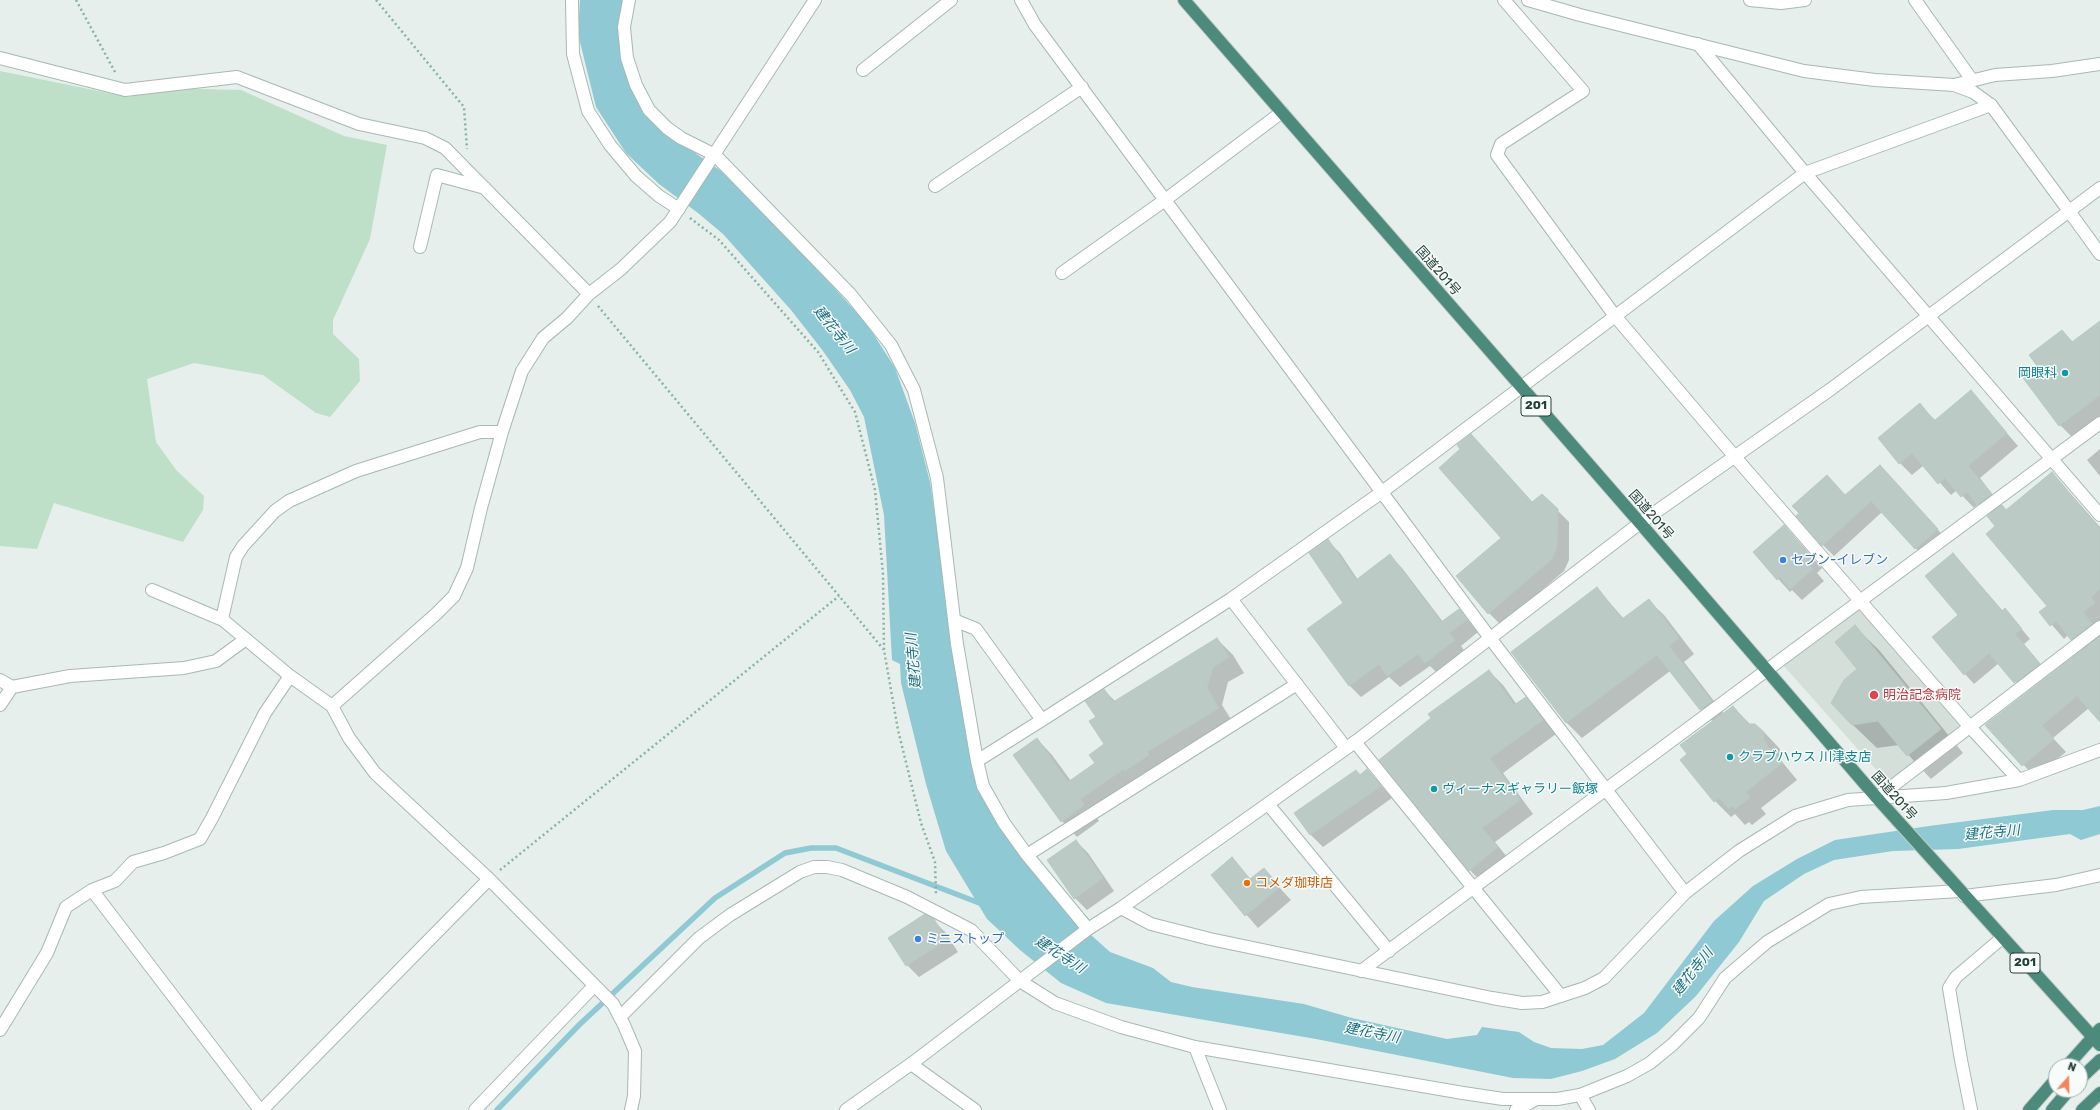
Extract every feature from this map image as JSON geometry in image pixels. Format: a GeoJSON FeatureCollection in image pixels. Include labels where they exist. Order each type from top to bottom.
{"type":"FeatureCollection","features":[{"type":"Feature","properties":{"kind":"highway","name":"国道201号"},"geometry":{"type":"LineString","coordinates":[[1184,0],[1519,387],[1640,523],[1877,798],[2002,938],[2097,1037]]}},
{"type":"Feature","properties":{"kind":"highway"},"geometry":{"type":"LineString","coordinates":[[2075,1058],[2097,1037]]}},
{"type":"Feature","properties":{"kind":"highway"},"geometry":{"type":"LineString","coordinates":[[2088,1071],[2100,1060]]}},
{"type":"Feature","properties":{"kind":"highway"},"geometry":{"type":"LineString","coordinates":[[2029,1110],[2048,1088]]}},
{"type":"Feature","properties":{"kind":"highway"},"geometry":{"type":"LineString","coordinates":[[2082,1110],[2100,1092]]}},
{"type":"Feature","properties":{"kind":"highway"},"geometry":{"type":"LineString","coordinates":[[2052,1110],[2062,1098]]}},
{"type":"Feature","properties":{"kind":"street"},"geometry":{"type":"LineString","coordinates":[[572,0],[573,54],[588,111],[610,145],[636,176],[659,196],[680,207]]}},
{"type":"Feature","properties":{"kind":"street"},"geometry":{"type":"LineString","coordinates":[[629,0],[624,27],[627,58],[636,84],[649,110],[667,128],[713,158],[852,294],[891,345],[914,390],[937,478],[954,620],[977,761],[983,786],[1004,823],[1027,854],[1088,929]]}},
{"type":"Feature","properties":{"kind":"street"},"geometry":{"type":"LineString","coordinates":[[332,706],[436,614],[454,596],[467,568],[481,508],[502,432],[522,371],[543,338],[567,318],[589,294],[621,269],[670,222],[815,0]]}},
{"type":"Feature","properties":{"kind":"street"},"geometry":{"type":"LineString","coordinates":[[863,70],[951,0]]}},
{"type":"Feature","properties":{"kind":"street"},"geometry":{"type":"LineString","coordinates":[[1021,0],[1035,25],[1490,638],[1685,893]]}},
{"type":"Feature","properties":{"kind":"street"},"geometry":{"type":"LineString","coordinates":[[1504,0],[1583,91],[1501,144],[1497,155],[1615,316],[1735,457],[2019,780]]}},
{"type":"Feature","properties":{"kind":"street"},"geometry":{"type":"LineString","coordinates":[[1528,0],[1580,16],[1804,71],[1875,80],[1954,85],[1973,92],[1991,105],[2100,254]]}},
{"type":"Feature","properties":{"kind":"street"},"geometry":{"type":"LineString","coordinates":[[1750,0],[1781,3],[1805,0]]}},
{"type":"Feature","properties":{"kind":"street"},"geometry":{"type":"LineString","coordinates":[[1915,0],[1972,80]]}},
{"type":"Feature","properties":{"kind":"street"},"geometry":{"type":"LineString","coordinates":[[1698,44],[1805,173],[2100,515]]}},
{"type":"Feature","properties":{"kind":"street"},"geometry":{"type":"LineString","coordinates":[[0,58],[125,90],[238,77],[359,124],[425,138],[445,148],[589,294]]}},
{"type":"Feature","properties":{"kind":"street"},"geometry":{"type":"LineString","coordinates":[[1954,85],[1995,75],[2052,71],[2100,64]]}},
{"type":"Feature","properties":{"kind":"street"},"geometry":{"type":"LineString","coordinates":[[935,186],[1082,87]]}},
{"type":"Feature","properties":{"kind":"street"},"geometry":{"type":"LineString","coordinates":[[977,761],[1231,599],[1382,492],[1519,387],[1805,173],[1991,105]]}},
{"type":"Feature","properties":{"kind":"street"},"geometry":{"type":"LineString","coordinates":[[1062,273],[1166,200],[1282,112]]}},
{"type":"Feature","properties":{"kind":"street"},"geometry":{"type":"LineString","coordinates":[[420,247],[436,175],[486,189]]}},
{"type":"Feature","properties":{"kind":"street"},"geometry":{"type":"LineString","coordinates":[[846,1110],[911,1064],[1088,929],[1121,908],[1351,745],[1640,523],[1831,389],[2100,188]]}},
{"type":"Feature","properties":{"kind":"street"},"geometry":{"type":"LineString","coordinates":[[1362,971],[2100,423]]}},
{"type":"Feature","properties":{"kind":"street"},"geometry":{"type":"LineString","coordinates":[[222,619],[236,557],[243,546],[275,511],[289,500],[356,471],[480,432],[502,432]]}},
{"type":"Feature","properties":{"kind":"street"},"geometry":{"type":"LineString","coordinates":[[152,590],[222,619],[290,676],[332,706],[349,738],[375,773],[489,879],[613,1004],[635,1051],[634,1096],[631,1110]]}},
{"type":"Feature","properties":{"kind":"street"},"geometry":{"type":"LineString","coordinates":[[1231,599],[1297,684],[1474,888],[1561,996]]}},
{"type":"Feature","properties":{"kind":"street"},"geometry":{"type":"LineString","coordinates":[[954,620],[976,629],[1042,720]]}},
{"type":"Feature","properties":{"kind":"street"},"geometry":{"type":"LineString","coordinates":[[1877,798],[2100,627]]}},
{"type":"Feature","properties":{"kind":"street"},"geometry":{"type":"LineString","coordinates":[[0,680],[12,687],[70,676],[184,668],[216,661],[246,639]]}},
{"type":"Feature","properties":{"kind":"street"},"geometry":{"type":"LineString","coordinates":[[0,1030],[47,953],[66,907],[92,890],[115,881],[133,862],[164,853],[200,839],[265,713],[290,676]]}},
{"type":"Feature","properties":{"kind":"street"},"geometry":{"type":"LineString","coordinates":[[1027,854],[1297,684]]}},
{"type":"Feature","properties":{"kind":"street"},"geometry":{"type":"LineString","coordinates":[[0,705],[12,687]]}},
{"type":"Feature","properties":{"kind":"street"},"geometry":{"type":"LineString","coordinates":[[1121,908],[1151,924],[1210,939],[1522,1003],[1542,1002],[1585,988],[1604,978],[1685,893],[1738,851],[1795,816],[1848,800],[1946,793],[2019,780],[2100,750]]}},
{"type":"Feature","properties":{"kind":"street"},"geometry":{"type":"LineString","coordinates":[[1268,804],[1389,951]]}},
{"type":"Feature","properties":{"kind":"street"},"geometry":{"type":"LineString","coordinates":[[620,1017],[699,938],[730,915],[800,872],[814,867],[827,867],[842,870],[936,911],[971,930],[1055,1003],[1121,1027],[1195,1047],[1496,1098],[1534,1100],[1580,1095],[1627,1076],[1650,1064],[1699,1018],[1725,978],[1767,942],[1829,904],[1861,897],[1962,894],[2056,884],[2100,875]]}},
{"type":"Feature","properties":{"kind":"street"},"geometry":{"type":"LineString","coordinates":[[92,890],[261,1110],[489,879]]}},
{"type":"Feature","properties":{"kind":"street"},"geometry":{"type":"LineString","coordinates":[[1972,1110],[1960,1060],[1949,988],[1956,977],[2002,938]]}},
{"type":"Feature","properties":{"kind":"street"},"geometry":{"type":"LineString","coordinates":[[475,1110],[594,986]]}},
{"type":"Feature","properties":{"kind":"street"},"geometry":{"type":"LineString","coordinates":[[1195,1047],[1220,1110]]}},
{"type":"Feature","properties":{"kind":"street"},"geometry":{"type":"LineString","coordinates":[[911,1064],[970,1109]]}},
{"type":"Feature","properties":{"kind":"street"},"geometry":{"type":"LineString","coordinates":[[1580,1095],[1589,1110]]}},
{"type":"Feature","properties":{"kind":"street"},"geometry":{"type":"LineString","coordinates":[[1516,1110],[1534,1100]]}},
{"type":"Feature","properties":{"kind":"path"},"geometry":{"type":"LineString","coordinates":[[76,0],[125,90]]}},
{"type":"Feature","properties":{"kind":"path"},"geometry":{"type":"LineString","coordinates":[[376,0],[464,107],[469,172]]}},
{"type":"Feature","properties":{"kind":"path"},"geometry":{"type":"LineString","coordinates":[[680,207],[719,240],[818,352],[855,412],[876,490],[883,574],[884,650],[898,730],[921,823],[935,862],[936,911]]}},
{"type":"Feature","properties":{"kind":"path"},"geometry":{"type":"LineString","coordinates":[[589,294],[884,650]]}},
{"type":"Feature","properties":{"kind":"path"},"geometry":{"type":"LineString","coordinates":[[489,879],[840,596]]}},
{"type":"Feature","properties":{"kind":"shaded area","name":"明治記念病院"},"geometry":{"type":"Polygon","coordinates":[[[1861,606],[1964,726],[1888,783],[1783,665],[1861,606]]]}},
{"type":"Feature","properties":{"kind":"green space"},"geometry":{"type":"Polygon","coordinates":[[[0,71],[128,97],[165,88],[241,90],[344,136],[387,145],[370,239],[333,320],[333,334],[359,359],[360,381],[330,417],[316,413],[263,375],[194,363],[147,379],[156,442],[177,471],[204,496],[203,510],[183,542],[54,503],[37,549],[0,546],[0,71]]]}},
{"type":"Feature","properties":{"kind":"water","name":"建花寺川"},"geometry":{"type":"Polygon","coordinates":[[[580,0],[626,0],[635,89],[668,134],[721,171],[818,270],[867,324],[895,368],[915,423],[930,482],[955,652],[981,787],[1072,918],[1110,952],[1153,968],[1171,982],[1192,987],[1304,1004],[1352,1018],[1447,1039],[1477,1035],[1482,1027],[1519,1032],[1534,1042],[1551,1048],[1582,1049],[1603,1045],[1644,1013],[1714,921],[1753,886],[1797,859],[1835,840],[2053,810],[2083,810],[2100,806],[2100,834],[2081,840],[2070,834],[1958,849],[1893,851],[1834,860],[1804,874],[1764,901],[1739,942],[1696,996],[1657,1033],[1615,1059],[1582,1071],[1551,1079],[1513,1078],[1316,1039],[1106,1003],[1061,983],[1020,950],[987,919],[946,851],[926,784],[901,683],[900,664],[892,660],[884,515],[864,417],[850,390],[823,351],[791,310],[723,234],[659,184],[626,153],[596,107],[578,34],[580,0]]]}},
{"type":"Feature","properties":{"kind":"building","name":"岡眼科"},"geometry":{"type":"Polygon","coordinates":[[[2100,321],[2100,395],[2059,426],[2023,378],[2038,367],[2029,355],[2062,330],[2072,342],[2100,321]]]}},
{"type":"Feature","properties":{"kind":"building"},"geometry":{"type":"Polygon","coordinates":[[[1971,390],[2007,433],[1968,466],[1992,494],[1977,505],[1967,492],[1961,497],[1945,478],[1938,484],[1912,453],[1899,464],[1878,438],[1920,403],[1934,421],[1971,390]]]}},
{"type":"Feature","properties":{"kind":"building"},"geometry":{"type":"Polygon","coordinates":[[[1471,434],[1532,502],[1542,494],[1558,509],[1557,547],[1552,559],[1488,614],[1456,576],[1501,538],[1439,468],[1460,449],[1457,445],[1471,434]]]}},
{"type":"Feature","properties":{"kind":"building"},"geometry":{"type":"Polygon","coordinates":[[[1880,465],[1938,529],[1915,549],[1871,501],[1822,546],[1796,516],[1799,513],[1792,506],[1827,475],[1845,495],[1880,465]]]}},
{"type":"Feature","properties":{"kind":"building"},"geometry":{"type":"Polygon","coordinates":[[[2052,472],[2100,529],[2100,589],[2091,597],[2095,603],[2083,612],[2092,624],[2071,640],[2056,621],[2050,626],[2039,612],[2047,606],[1986,534],[1995,526],[1987,516],[2002,505],[2006,510],[2052,472]]]}},
{"type":"Feature","properties":{"kind":"building","name":"セブン-イレブン"},"geometry":{"type":"Polygon","coordinates":[[[1784,525],[1811,556],[1806,561],[1813,569],[1790,589],[1780,577],[1777,580],[1753,552],[1784,525]]]}},
{"type":"Feature","properties":{"kind":"building"},"geometry":{"type":"Polygon","coordinates":[[[1328,539],[1356,580],[1390,554],[1441,622],[1459,609],[1467,620],[1449,633],[1455,640],[1425,663],[1418,654],[1387,676],[1379,664],[1349,686],[1307,629],[1343,603],[1309,553],[1328,539]]]}},
{"type":"Feature","properties":{"kind":"building"},"geometry":{"type":"Polygon","coordinates":[[[1953,553],[2002,611],[2005,608],[2022,629],[2015,634],[2040,664],[2014,683],[1989,653],[1964,675],[1932,637],[1958,615],[1925,576],[1953,553]]]}},
{"type":"Feature","properties":{"kind":"building"},"geometry":{"type":"Polygon","coordinates":[[[1597,587],[1622,619],[1649,599],[1679,638],[1669,646],[1712,701],[1700,710],[1657,655],[1566,723],[1511,652],[1597,587]]]}},
{"type":"Feature","properties":{"kind":"building"},"geometry":{"type":"Polygon","coordinates":[[[1855,625],[1941,729],[1907,756],[1878,721],[1852,725],[1831,703],[1844,680],[1857,669],[1835,642],[1855,625]]]}},
{"type":"Feature","properties":{"kind":"building"},"geometry":{"type":"Polygon","coordinates":[[[2100,636],[2100,722],[2077,696],[2042,725],[2054,739],[2022,766],[1985,725],[2100,636]]]}},
{"type":"Feature","properties":{"kind":"building"},"geometry":{"type":"Polygon","coordinates":[[[1217,638],[1229,657],[1213,667],[1207,688],[1219,708],[1147,752],[1149,755],[1125,771],[1124,769],[1080,799],[1084,805],[1061,822],[1013,755],[1037,738],[1068,782],[1095,763],[1089,755],[1104,744],[1089,721],[1096,717],[1085,701],[1104,689],[1113,702],[1217,638]]]}},
{"type":"Feature","properties":{"kind":"building"},"geometry":{"type":"Polygon","coordinates":[[[1489,670],[1514,705],[1526,697],[1543,720],[1490,758],[1520,800],[1482,828],[1498,847],[1469,871],[1379,760],[1431,718],[1428,714],[1489,670]]]}},
{"type":"Feature","properties":{"kind":"building","name":"クラブハウス 川津支店"},"geometry":{"type":"Polygon","coordinates":[[[1733,706],[1748,724],[1755,724],[1764,732],[1764,741],[1782,763],[1746,792],[1750,797],[1735,809],[1732,806],[1729,809],[1719,798],[1714,802],[1680,760],[1687,754],[1680,745],[1733,706]]]}},
{"type":"Feature","properties":{"kind":"building"},"geometry":{"type":"Polygon","coordinates":[[[1367,769],[1381,786],[1310,835],[1294,813],[1356,770],[1360,775],[1367,769]]]}},
{"type":"Feature","properties":{"kind":"building"},"geometry":{"type":"Polygon","coordinates":[[[1076,840],[1103,878],[1074,899],[1047,860],[1076,840]]]}},
{"type":"Feature","properties":{"kind":"building","name":"コメダ珈琲店"},"geometry":{"type":"Polygon","coordinates":[[[1232,857],[1250,879],[1264,868],[1280,887],[1245,916],[1211,875],[1232,857]]]}},
{"type":"Feature","properties":{"kind":"building","name":"ミニストップ"},"geometry":{"type":"Polygon","coordinates":[[[925,914],[934,919],[947,940],[906,966],[888,938],[925,914]]]}},
{"type":"Feature","properties":{"kind":"waterway"},"geometry":{"type":"LineString","coordinates":[[497,1110],[579,1025],[715,898],[785,853],[811,848],[836,848],[982,904]]}},
{"type":"Feature","properties":{"kind":"place","name":"岡眼科"},"geometry":{"type":"Point","coordinates":[2065,373]}},
{"type":"Feature","properties":{"kind":"place","name":"セブン-イレブン"},"geometry":{"type":"Point","coordinates":[1783,560]}},
{"type":"Feature","properties":{"kind":"place","name":"明治記念病院"},"geometry":{"type":"Point","coordinates":[1874,695]}},
{"type":"Feature","properties":{"kind":"place","name":"クラブハウス 川津支店"},"geometry":{"type":"Point","coordinates":[1730,757]}},
{"type":"Feature","properties":{"kind":"place","name":"ヴィーナスギャラリー飯塚"},"geometry":{"type":"Point","coordinates":[1434,789]}},
{"type":"Feature","properties":{"kind":"place","name":"コメダ珈琲店"},"geometry":{"type":"Point","coordinates":[1247,883]}},
{"type":"Feature","properties":{"kind":"place","name":"ミニストップ"},"geometry":{"type":"Point","coordinates":[918,939]}}]}
